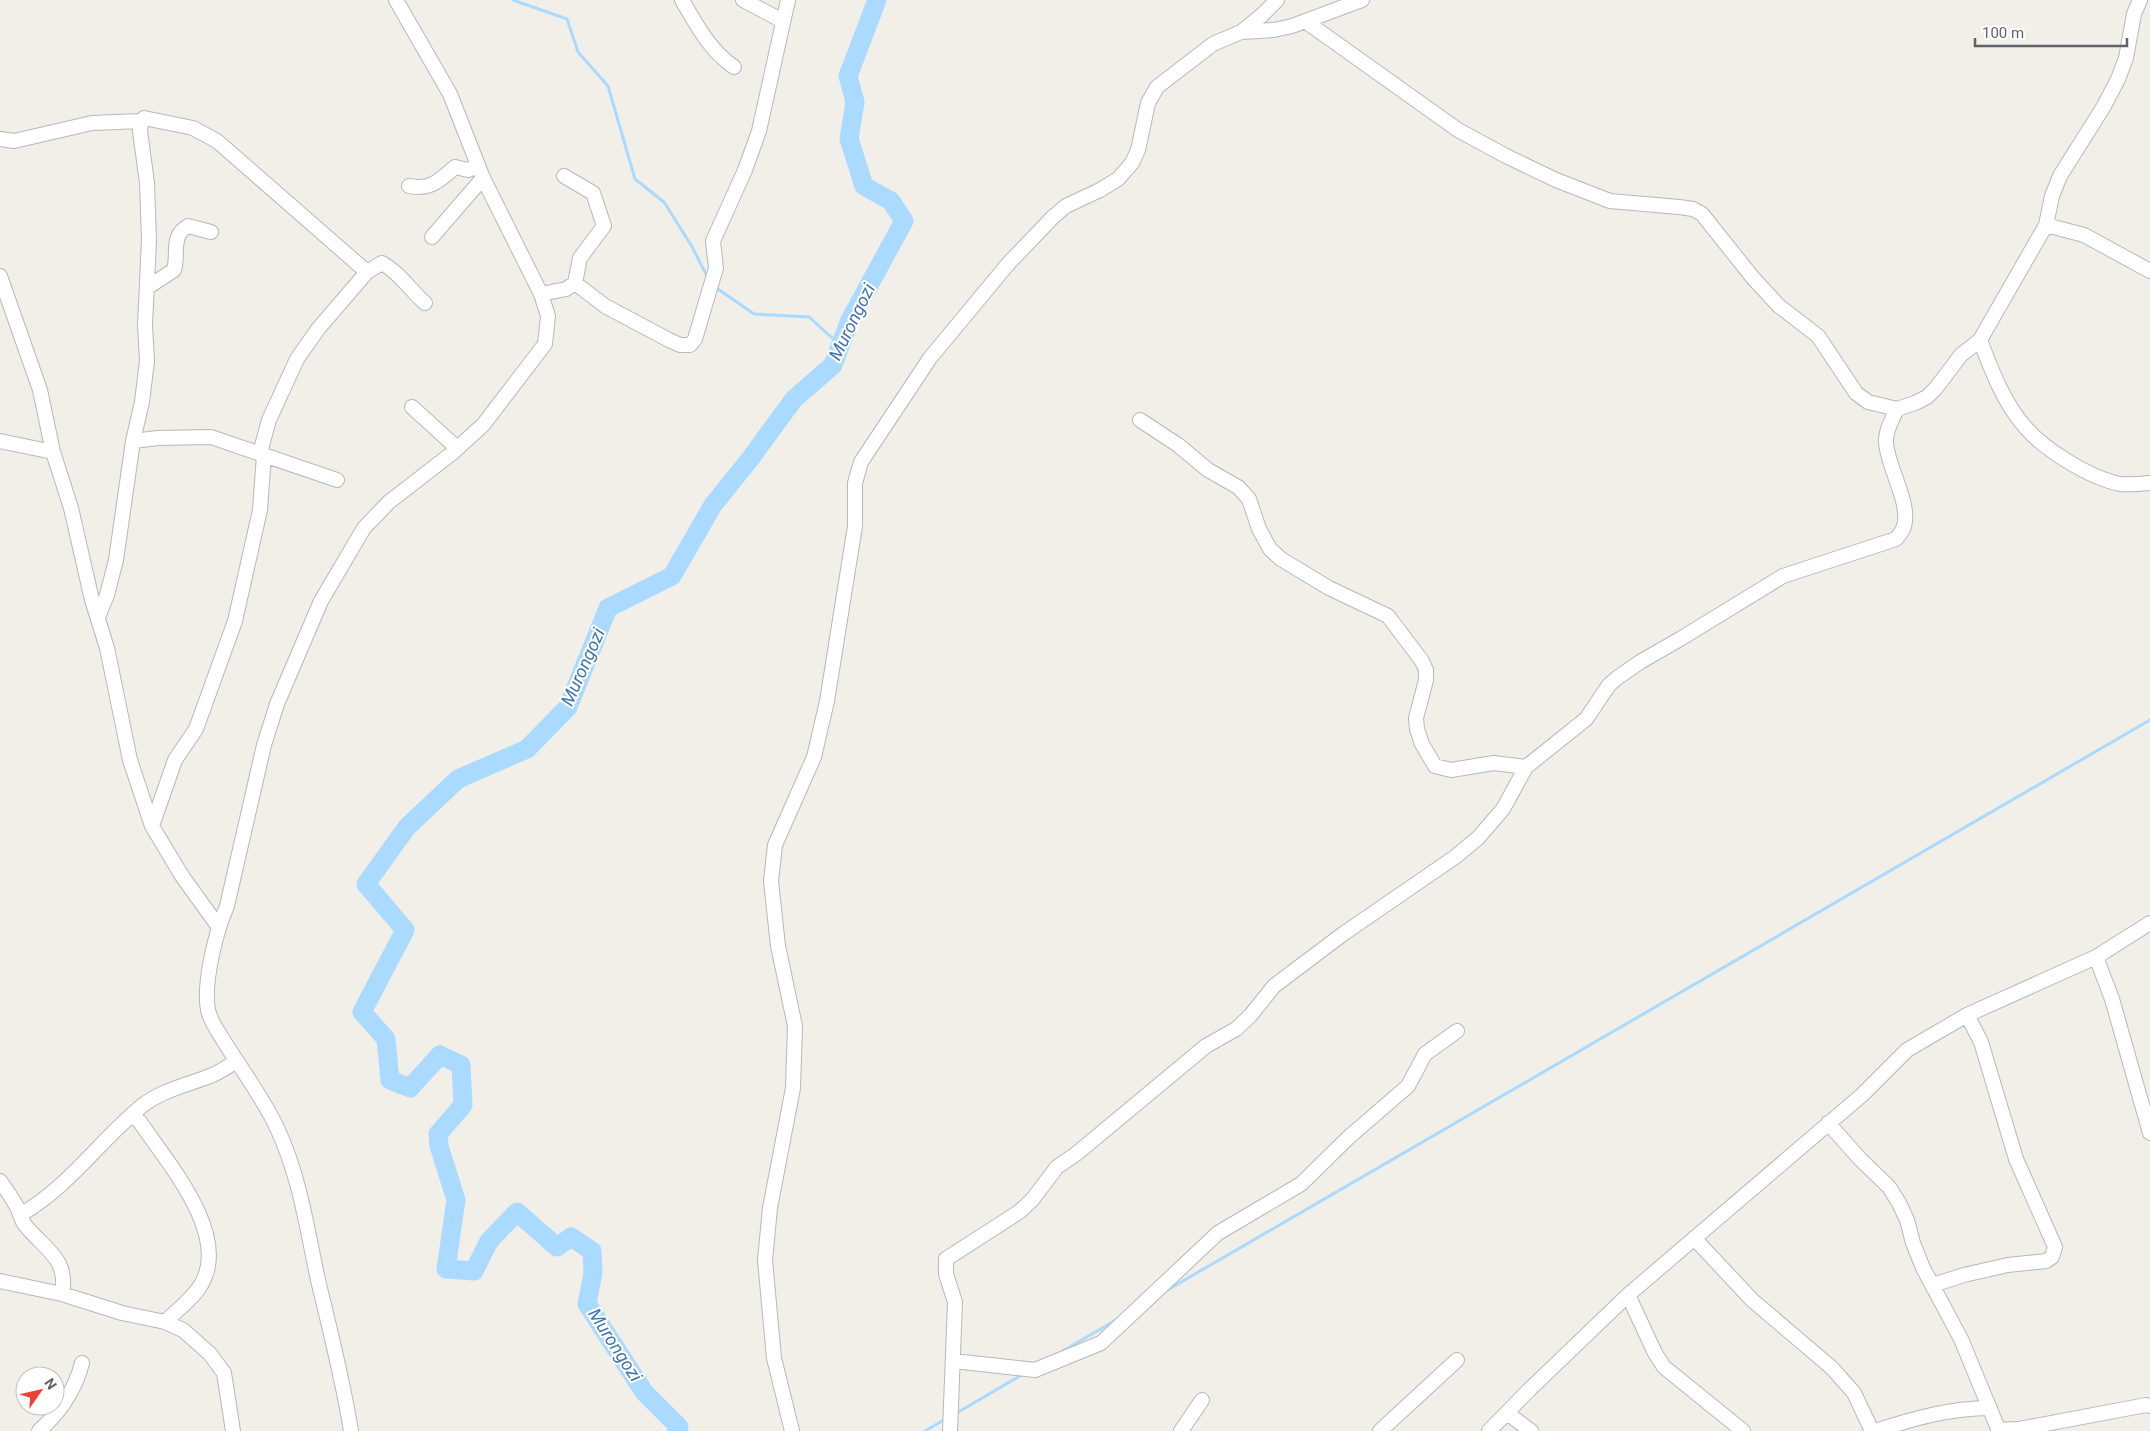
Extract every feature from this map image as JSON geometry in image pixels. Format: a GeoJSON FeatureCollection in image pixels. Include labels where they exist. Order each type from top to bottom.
{"type":"FeatureCollection","features":[{"type":"Feature","properties":{"kind":"street"},"geometry":{"type":"LineString","coordinates":[[351,1431],[338,1356],[318,1278],[306,1212],[291,1164],[278,1130],[208,1012],[209,983],[218,926],[227,906],[264,745],[277,704],[321,601],[364,528],[389,502],[457,448],[483,424],[545,344],[548,316],[541,294],[481,172],[450,94],[396,0]]}},
{"type":"Feature","properties":{"kind":"street"},"geometry":{"type":"LineString","coordinates":[[682,0],[703,35],[724,60],[734,67]]}},
{"type":"Feature","properties":{"kind":"street"},"geometry":{"type":"LineString","coordinates":[[743,0],[783,21]]}},
{"type":"Feature","properties":{"kind":"street"},"geometry":{"type":"LineString","coordinates":[[575,283],[605,306],[669,340],[680,345],[690,345],[695,338],[716,268],[713,240],[745,170],[759,131],[788,0]]}},
{"type":"Feature","properties":{"kind":"street"},"geometry":{"type":"LineString","coordinates":[[792,1431],[774,1358],[765,1260],[770,1208],[793,1088],[795,1026],[778,946],[771,882],[775,845],[814,758],[827,701],[855,526],[855,483],[857,476],[862,462],[930,358],[1008,264],[1066,206],[1118,179],[1132,163],[1138,150],[1148,103],[1157,87],[1213,44],[1240,32],[1261,16],[1277,0]]}},
{"type":"Feature","properties":{"kind":"street"},"geometry":{"type":"LineString","coordinates":[[1240,32],[1274,30],[1362,0]]}},
{"type":"Feature","properties":{"kind":"street"},"geometry":{"type":"LineString","coordinates":[[1305,21],[1458,130],[1506,156],[1556,180],[1610,201],[1680,207],[1693,209],[1702,214],[1753,278],[1779,306],[1818,336],[1856,393],[1868,402],[1897,409],[1915,403],[1927,396],[1936,388],[1961,355],[1980,340],[2046,225],[2052,196],[2060,176],[2118,80],[2126,58],[2134,14],[2140,0]]}},
{"type":"Feature","properties":{"kind":"street"},"geometry":{"type":"LineString","coordinates":[[0,139],[14,141],[92,123],[141,121],[144,118],[193,128],[211,137],[252,170],[367,272]]}},
{"type":"Feature","properties":{"kind":"street"},"geometry":{"type":"LineString","coordinates":[[98,616],[107,595],[116,560],[132,441],[142,402],[147,361],[145,325],[149,240],[147,183],[140,130],[141,121]]}},
{"type":"Feature","properties":{"kind":"street"},"geometry":{"type":"LineString","coordinates":[[409,186],[422,189],[430,186],[455,167],[481,172]]}},
{"type":"Feature","properties":{"kind":"street"},"geometry":{"type":"LineString","coordinates":[[432,238],[481,172]]}},
{"type":"Feature","properties":{"kind":"street"},"geometry":{"type":"LineString","coordinates":[[541,294],[566,289],[575,283],[580,258],[604,226],[593,193],[564,176]]}},
{"type":"Feature","properties":{"kind":"street"},"geometry":{"type":"LineString","coordinates":[[2046,225],[2084,235],[2150,271]]}},
{"type":"Feature","properties":{"kind":"street"},"geometry":{"type":"LineString","coordinates":[[148,287],[174,270],[176,237],[181,230],[188,226],[211,232]]}},
{"type":"Feature","properties":{"kind":"street"},"geometry":{"type":"LineString","coordinates":[[152,826],[175,760],[196,729],[235,621],[260,510],[262,454],[269,420],[297,359],[318,329],[367,272],[382,264],[394,270],[425,303]]}},
{"type":"Feature","properties":{"kind":"street"},"geometry":{"type":"LineString","coordinates":[[0,276],[40,390],[53,452],[72,508],[80,552],[107,648],[130,760],[152,826],[182,876],[218,926]]}},
{"type":"Feature","properties":{"kind":"street"},"geometry":{"type":"LineString","coordinates":[[1980,340],[2012,408],[2034,436],[2070,462],[2098,476],[2119,483],[2135,485],[2150,483]]}},
{"type":"Feature","properties":{"kind":"street"},"geometry":{"type":"LineString","coordinates":[[412,407],[457,448]]}},
{"type":"Feature","properties":{"kind":"street"},"geometry":{"type":"LineString","coordinates":[[950,1431],[956,1302],[946,1274],[946,1259],[1019,1212],[1032,1200],[1057,1167],[1076,1154],[1206,1046],[1236,1030],[1274,986],[1343,934],[1455,857],[1478,838],[1503,808],[1526,767],[1586,719],[1610,685],[1640,662],[1680,640],[1783,576],[1896,539],[1903,529],[1905,512],[1888,459],[1886,440],[1897,409]]}},
{"type":"Feature","properties":{"kind":"street"},"geometry":{"type":"LineString","coordinates":[[1140,420],[1178,445],[1208,470],[1238,487],[1250,499],[1259,529],[1270,549],[1281,559],[1330,588],[1388,616],[1422,661],[1426,670],[1416,718],[1416,729],[1422,744],[1435,766],[1452,770],[1494,763],[1526,767]]}},
{"type":"Feature","properties":{"kind":"street"},"geometry":{"type":"LineString","coordinates":[[132,441],[203,436],[337,480]]}},
{"type":"Feature","properties":{"kind":"street"},"geometry":{"type":"LineString","coordinates":[[0,441],[53,452]]}},
{"type":"Feature","properties":{"kind":"street"},"geometry":{"type":"LineString","coordinates":[[1490,1431],[1628,1296],[1862,1095],[1907,1050],[1967,1015],[2096,957],[2150,923]]}},
{"type":"Feature","properties":{"kind":"street"},"geometry":{"type":"LineString","coordinates":[[2096,957],[2112,998],[2150,1133]]}},
{"type":"Feature","properties":{"kind":"street"},"geometry":{"type":"LineString","coordinates":[[1933,1285],[1982,1271],[2046,1261],[2054,1253],[2055,1247],[2016,1159],[1981,1042],[1967,1015]]}},
{"type":"Feature","properties":{"kind":"street"},"geometry":{"type":"LineString","coordinates":[[954,1361],[1035,1370],[1101,1343],[1224,1228],[1301,1184],[1349,1138],[1408,1086],[1425,1054],[1457,1031]]}},
{"type":"Feature","properties":{"kind":"street"},"geometry":{"type":"LineString","coordinates":[[20,1215],[46,1198],[80,1168],[144,1104],[163,1092],[211,1076],[236,1061]]}},
{"type":"Feature","properties":{"kind":"street"},"geometry":{"type":"LineString","coordinates":[[132,1116],[140,1122],[192,1196],[199,1212],[208,1244],[204,1281],[165,1322]]}},
{"type":"Feature","properties":{"kind":"street"},"geometry":{"type":"LineString","coordinates":[[1828,1123],[1860,1159],[1889,1187],[1907,1220],[1913,1243],[1961,1339],[1998,1431],[2019,1429],[2146,1405],[2150,1406]]}},
{"type":"Feature","properties":{"kind":"street"},"geometry":{"type":"LineString","coordinates":[[0,1180],[23,1223],[49,1250],[61,1266],[65,1281],[62,1294]]}},
{"type":"Feature","properties":{"kind":"street"},"geometry":{"type":"LineString","coordinates":[[1694,1238],[1752,1300],[1832,1368],[1854,1393],[1873,1431],[1941,1413],[1968,1408],[1990,1408]]}},
{"type":"Feature","properties":{"kind":"street"},"geometry":{"type":"LineString","coordinates":[[0,1281],[62,1294],[122,1313],[165,1322],[194,1338],[220,1366],[224,1373],[228,1388],[228,1406],[233,1431]]}},
{"type":"Feature","properties":{"kind":"street"},"geometry":{"type":"LineString","coordinates":[[1628,1296],[1654,1353],[1664,1367],[1743,1431]]}},
{"type":"Feature","properties":{"kind":"street"},"geometry":{"type":"LineString","coordinates":[[1380,1431],[1457,1360]]}},
{"type":"Feature","properties":{"kind":"street"},"geometry":{"type":"LineString","coordinates":[[38,1431],[51,1420],[77,1383],[82,1363]]}},
{"type":"Feature","properties":{"kind":"street"},"geometry":{"type":"LineString","coordinates":[[1181,1431],[1202,1400]]}},
{"type":"Feature","properties":{"kind":"street"},"geometry":{"type":"LineString","coordinates":[[1507,1413],[1531,1431]]}},
{"type":"Feature","properties":{"kind":"waterway"},"geometry":{"type":"LineString","coordinates":[[513,0],[567,19],[578,52],[608,86],[635,179],[664,202],[691,245],[708,278]]}},
{"type":"Feature","properties":{"kind":"waterway","name":"Murongozi"},"geometry":{"type":"LineString","coordinates":[[676,1431],[679,1427],[644,1392],[587,1304],[593,1273],[592,1251],[571,1237],[557,1247],[517,1212],[489,1241],[474,1271],[446,1269],[456,1200],[439,1146],[438,1134],[463,1105],[461,1065],[440,1055],[410,1088],[390,1080],[386,1039],[362,1012],[405,930],[366,884],[407,827],[458,779],[527,749],[568,707],[608,608],[672,576],[713,505],[794,399],[833,365],[850,320],[904,221],[891,201],[864,186],[849,139],[855,102],[848,76],[877,0]]}},
{"type":"Feature","properties":{"kind":"waterway"},"geometry":{"type":"LineString","coordinates":[[715,287],[754,314],[809,317],[840,345]]}},
{"type":"Feature","properties":{"kind":"waterway"},"geometry":{"type":"LineString","coordinates":[[1164,1292],[2150,720]]}},
{"type":"Feature","properties":{"kind":"waterway"},"geometry":{"type":"LineString","coordinates":[[1061,1352],[1116,1320]]}},
{"type":"Feature","properties":{"kind":"waterway"},"geometry":{"type":"LineString","coordinates":[[955,1414],[1023,1374]]}},
{"type":"Feature","properties":{"kind":"waterway"},"geometry":{"type":"LineString","coordinates":[[925,1431],[947,1418]]}}]}
